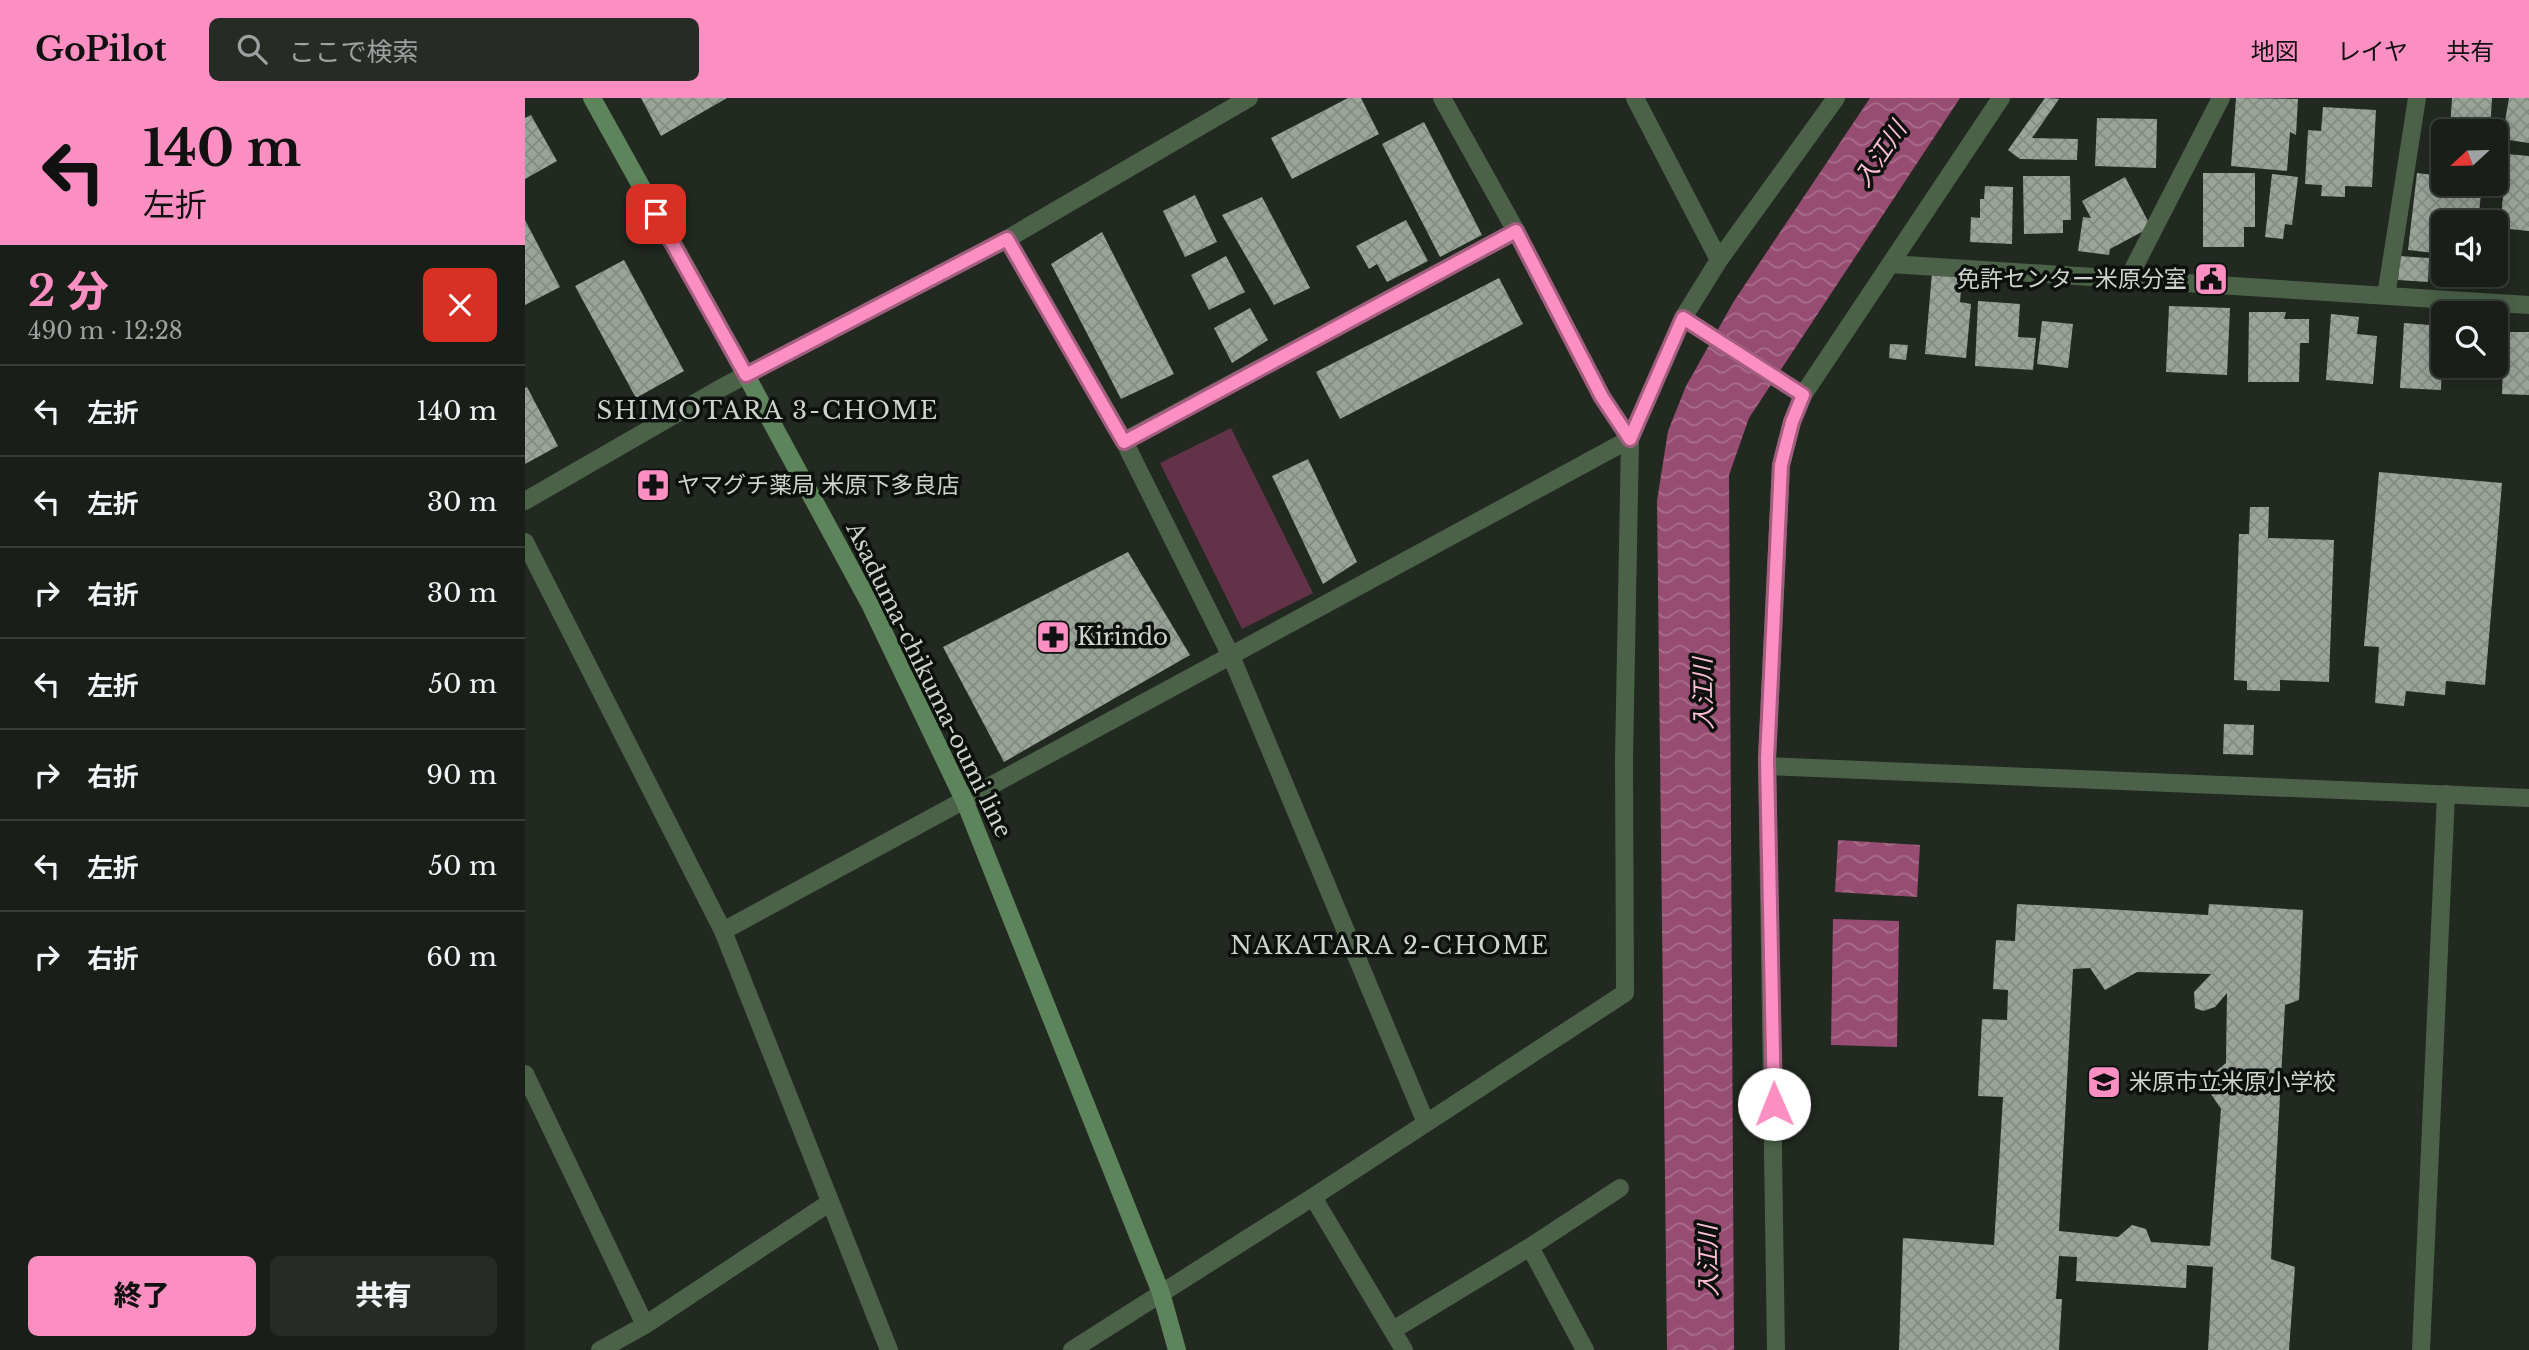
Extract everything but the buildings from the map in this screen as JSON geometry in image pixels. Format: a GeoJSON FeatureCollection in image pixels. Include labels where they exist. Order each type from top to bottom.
{"type":"FeatureCollection","features":[{"type":"Feature","properties":{"kind":"main road","name":"Asaduma-chikuma-oumi line"},"geometry":{"type":"LineString","coordinates":[[592,98],[871,606],[965,802],[1161,1293],[1177,1350]]}},
{"type":"Feature","properties":{"kind":"street"},"geometry":{"type":"LineString","coordinates":[[525,501],[746,375],[1007,239],[1248,98]]}},
{"type":"Feature","properties":{"kind":"street"},"geometry":{"type":"LineString","coordinates":[[1442,98],[1516,231],[1602,397],[1630,439]]}},
{"type":"Feature","properties":{"kind":"street"},"geometry":{"type":"LineString","coordinates":[[1635,98],[1719,260]]}},
{"type":"Feature","properties":{"kind":"street"},"geometry":{"type":"LineString","coordinates":[[1072,1350],[1313,1197],[1625,993],[1625,719],[1630,439],[1683,318],[1719,260],[1836,98]]}},
{"type":"Feature","properties":{"kind":"street"},"geometry":{"type":"LineString","coordinates":[[1776,1350],[1767,766],[1781,465],[1792,422],[1803,395],[2001,98]]}},
{"type":"Feature","properties":{"kind":"street"},"geometry":{"type":"LineString","coordinates":[[2128,279],[2221,98]]}},
{"type":"Feature","properties":{"kind":"street"},"geometry":{"type":"LineString","coordinates":[[2386,296],[2417,98]]}},
{"type":"Feature","properties":{"kind":"street"},"geometry":{"type":"LineString","coordinates":[[1124,442],[1516,231]]}},
{"type":"Feature","properties":{"kind":"street"},"geometry":{"type":"LineString","coordinates":[[1007,239],[1124,442],[1231,656],[1426,1123]]}},
{"type":"Feature","properties":{"kind":"street"},"geometry":{"type":"LineString","coordinates":[[1890,264],[2529,305]]}},
{"type":"Feature","properties":{"kind":"street"},"geometry":{"type":"LineString","coordinates":[[1683,318],[1803,395]]}},
{"type":"Feature","properties":{"kind":"street"},"geometry":{"type":"LineString","coordinates":[[723,931],[1630,439]]}},
{"type":"Feature","properties":{"kind":"street"},"geometry":{"type":"LineString","coordinates":[[525,542],[723,931],[889,1350]]}},
{"type":"Feature","properties":{"kind":"street"},"geometry":{"type":"LineString","coordinates":[[1767,766],[2529,798]]}},
{"type":"Feature","properties":{"kind":"street"},"geometry":{"type":"LineString","coordinates":[[2421,1350],[2447,794]]}},
{"type":"Feature","properties":{"kind":"street"},"geometry":{"type":"LineString","coordinates":[[525,1074],[645,1325]]}},
{"type":"Feature","properties":{"kind":"street"},"geometry":{"type":"LineString","coordinates":[[1393,1330],[1530,1247],[1620,1188]]}},
{"type":"Feature","properties":{"kind":"street"},"geometry":{"type":"LineString","coordinates":[[1313,1197],[1404,1350]]}},
{"type":"Feature","properties":{"kind":"street"},"geometry":{"type":"LineString","coordinates":[[600,1350],[645,1325],[829,1203]]}},
{"type":"Feature","properties":{"kind":"street"},"geometry":{"type":"LineString","coordinates":[[1530,1247],[1585,1350]]}},
{"type":"Feature","properties":{"kind":"shaded area"},"geometry":{"type":"Polygon","coordinates":[[[1231,428],[1313,593],[1242,629],[1160,463],[1231,428]]]}},
{"type":"Feature","properties":{"kind":"water","name":"入江川"},"geometry":{"type":"Polygon","coordinates":[[[1870,98],[1960,98],[1749,418],[1729,475],[1734,1350],[1667,1350],[1657,501],[1668,431],[1686,386],[1734,301],[1870,98]]]}},
{"type":"Feature","properties":{"kind":"water"},"geometry":{"type":"Polygon","coordinates":[[[1838,840],[1920,845],[1917,897],[1835,892],[1838,840]]]}},
{"type":"Feature","properties":{"kind":"water"},"geometry":{"type":"Polygon","coordinates":[[[1833,919],[1899,921],[1897,1047],[1831,1045],[1833,919]]]}},
{"type":"Feature","properties":{"kind":"place","name":"免許センター米原分室"},"geometry":{"type":"Point","coordinates":[2211,279]}},
{"type":"Feature","properties":{"kind":"place","name":"ヤマグチ薬局 米原下多良店"},"geometry":{"type":"Point","coordinates":[653,485]}},
{"type":"Feature","properties":{"kind":"place","name":"Kirindo"},"geometry":{"type":"Point","coordinates":[1053,637]}},
{"type":"Feature","properties":{"kind":"place","name":"米原市立米原小学校"},"geometry":{"type":"Point","coordinates":[2104,1082]}},
{"type":"Feature","properties":{"kind":"district","name":"SHIMOTARA 3-CHOME"},"geometry":{"type":"Point","coordinates":[768,410]}},
{"type":"Feature","properties":{"kind":"district","name":"NAKATARA 2-CHOME"},"geometry":{"type":"Point","coordinates":[1390,945]}},
{"type":"Feature","properties":{"kind":"route"},"geometry":{"type":"LineString","coordinates":[[656,214],[746,375],[1007,239],[1124,442],[1516,231],[1602,397],[1630,439],[1683,318],[1803,395],[1792,422],[1781,465],[1767,759],[1774,1104]]}}]}
